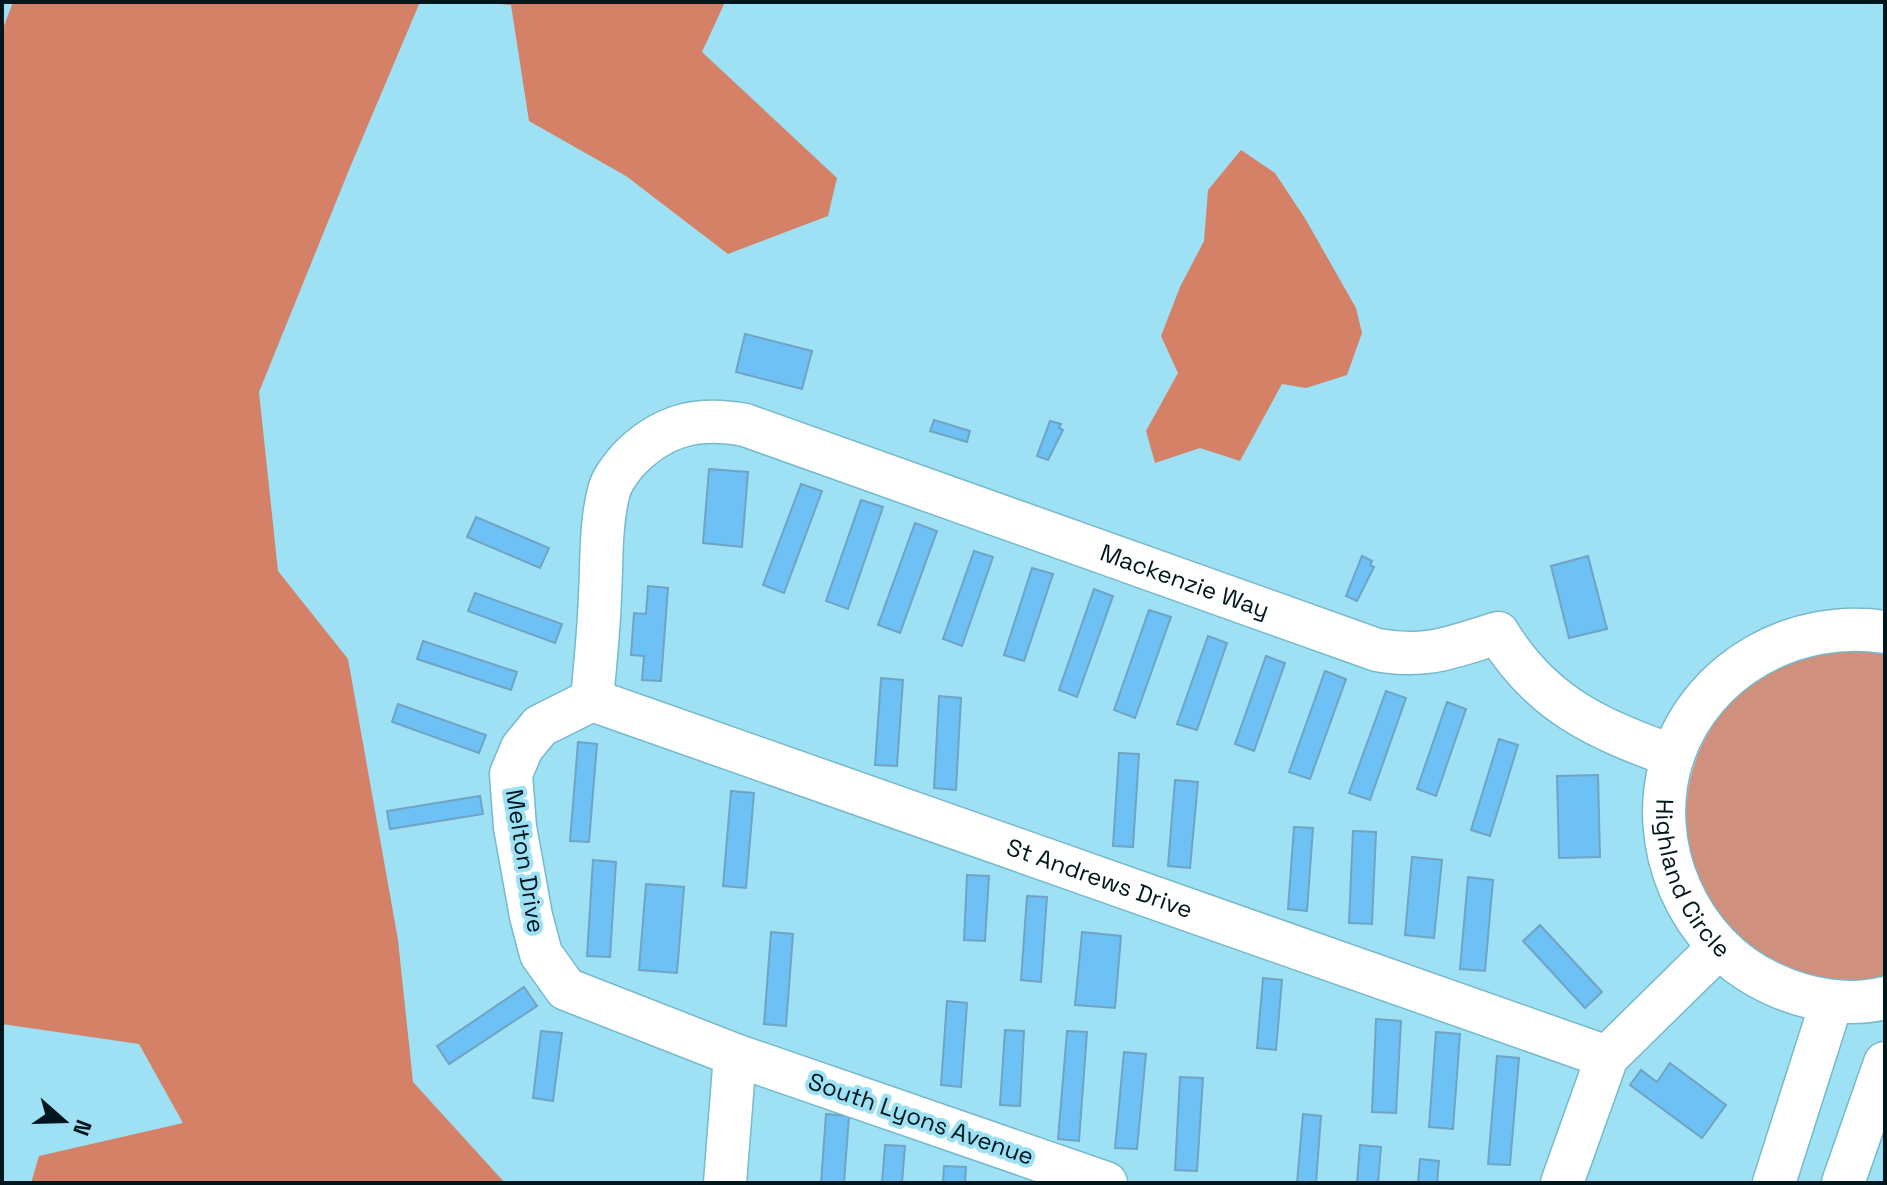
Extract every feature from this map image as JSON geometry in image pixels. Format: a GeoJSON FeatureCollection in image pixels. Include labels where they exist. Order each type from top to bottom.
{"type":"FeatureCollection","features":[{"type":"Feature","properties":{"kind":"street","name":"Mackenzie Way"},"geometry":{"type":"LineString","coordinates":[[592,700],[603,526],[609,491],[619,470],[644,444],[665,432],[695,422],[720,421],[745,425],[1377,650],[1420,655],[1498,633],[1524,668],[1565,706],[1603,729],[1673,756]]}},
{"type":"Feature","properties":{"kind":"street","name":"Highland Circle"},"geometry":{"type":"LineString","coordinates":[[1885,632],[1854,629],[1827,631],[1787,640],[1761,652],[1717,686],[1699,707],[1673,756],[1665,799],[1670,857],[1683,898],[1698,923],[1719,947],[1739,965],[1764,980],[1804,996],[1832,1001],[1885,998]]}},
{"type":"Feature","properties":{"kind":"street","name":"Melton Drive"},"geometry":{"type":"LineString","coordinates":[[592,700],[540,726],[522,748],[511,774],[515,827],[541,954],[566,989],[735,1055]]}},
{"type":"Feature","properties":{"kind":"street","name":"St Andrews Drive"},"geometry":{"type":"LineString","coordinates":[[592,700],[1607,1057]]}},
{"type":"Feature","properties":{"kind":"street"},"geometry":{"type":"LineString","coordinates":[[1562,1183],[1607,1057],[1719,947]]}},
{"type":"Feature","properties":{"kind":"street"},"geometry":{"type":"LineString","coordinates":[[1774,1183],[1832,1001]]}},
{"type":"Feature","properties":{"kind":"street"},"geometry":{"type":"LineString","coordinates":[[725,1183],[735,1055]]}},
{"type":"Feature","properties":{"kind":"street","name":"South Lyons Avenue"},"geometry":{"type":"LineString","coordinates":[[735,1055],[1106,1183]]}},
{"type":"Feature","properties":{"kind":"street"},"geometry":{"type":"LineString","coordinates":[[1843,1183],[1885,1063]]}},
{"type":"Feature","properties":{"kind":"shaded area"},"geometry":{"type":"Polygon","coordinates":[[[13,2],[420,2],[259,392],[278,571],[348,659],[398,940],[413,1082],[505,1183],[31,1183],[39,1156],[183,1123],[139,1044],[2,1024],[2,31],[13,2]]]}},
{"type":"Feature","properties":{"kind":"shaded area"},"geometry":{"type":"Polygon","coordinates":[[[478,2],[725,2],[702,52],[837,178],[828,216],[728,254],[626,176],[529,121],[511,5],[478,2]]]}},
{"type":"Feature","properties":{"kind":"shaded area"},"geometry":{"type":"Polygon","coordinates":[[[1241,150],[1275,173],[1306,220],[1356,308],[1362,333],[1347,375],[1306,388],[1282,384],[1240,461],[1200,448],[1155,463],[1146,431],[1178,373],[1161,336],[1180,287],[1204,241],[1208,190],[1241,150]]]}},
{"type":"Feature","properties":{"kind":"shaded area"},"geometry":{"type":"Polygon","coordinates":[[[1845,650],[1885,654],[1885,978],[1847,982],[1813,978],[1781,966],[1723,923],[1709,903],[1695,872],[1688,843],[1686,813],[1689,784],[1698,756],[1710,730],[1728,706],[1749,685],[1783,665],[1809,656],[1845,650]]]}},
{"type":"Feature","properties":{"kind":"building"},"geometry":{"type":"Polygon","coordinates":[[[745,334],[812,351],[802,389],[736,372],[745,334]]]}},
{"type":"Feature","properties":{"kind":"building"},"geometry":{"type":"Polygon","coordinates":[[[934,420],[970,431],[967,442],[930,431],[934,420]]]}},
{"type":"Feature","properties":{"kind":"building"},"geometry":{"type":"Polygon","coordinates":[[[1050,421],[1061,424],[1059,428],[1063,430],[1048,460],[1037,456],[1050,421]]]}},
{"type":"Feature","properties":{"kind":"building"},"geometry":{"type":"Polygon","coordinates":[[[709,469],[748,472],[742,547],[703,543],[709,469]]]}},
{"type":"Feature","properties":{"kind":"building"},"geometry":{"type":"Polygon","coordinates":[[[801,484],[822,491],[784,593],[763,585],[801,484]]]}},
{"type":"Feature","properties":{"kind":"building"},"geometry":{"type":"Polygon","coordinates":[[[861,500],[883,507],[848,609],[826,601],[861,500]]]}},
{"type":"Feature","properties":{"kind":"building"},"geometry":{"type":"Polygon","coordinates":[[[476,517],[549,548],[540,568],[467,537],[476,517]]]}},
{"type":"Feature","properties":{"kind":"building"},"geometry":{"type":"Polygon","coordinates":[[[915,523],[937,531],[900,633],[878,625],[915,523]]]}},
{"type":"Feature","properties":{"kind":"building"},"geometry":{"type":"Polygon","coordinates":[[[974,551],[993,557],[962,646],[943,639],[974,551]]]}},
{"type":"Feature","properties":{"kind":"building"},"geometry":{"type":"Polygon","coordinates":[[[1362,556],[1372,561],[1370,565],[1374,567],[1357,601],[1346,596],[1362,556]]]}},
{"type":"Feature","properties":{"kind":"building"},"geometry":{"type":"Polygon","coordinates":[[[1588,556],[1607,629],[1569,638],[1551,566],[1588,556]]]}},
{"type":"Feature","properties":{"kind":"building"},"geometry":{"type":"Polygon","coordinates":[[[1032,568],[1053,574],[1024,661],[1004,655],[1032,568]]]}},
{"type":"Feature","properties":{"kind":"building"},"geometry":{"type":"Polygon","coordinates":[[[648,586],[668,588],[661,681],[642,680],[644,656],[631,655],[634,613],[646,614],[648,586]]]}},
{"type":"Feature","properties":{"kind":"building"},"geometry":{"type":"Polygon","coordinates":[[[1094,589],[1113,596],[1077,697],[1059,690],[1094,589]]]}},
{"type":"Feature","properties":{"kind":"building"},"geometry":{"type":"Polygon","coordinates":[[[475,593],[562,624],[555,643],[468,611],[475,593]]]}},
{"type":"Feature","properties":{"kind":"building"},"geometry":{"type":"Polygon","coordinates":[[[1149,610],[1171,617],[1135,718],[1114,710],[1149,610]]]}},
{"type":"Feature","properties":{"kind":"building"},"geometry":{"type":"Polygon","coordinates":[[[1208,636],[1227,643],[1197,730],[1177,724],[1208,636]]]}},
{"type":"Feature","properties":{"kind":"building"},"geometry":{"type":"Polygon","coordinates":[[[423,641],[517,672],[511,690],[417,659],[423,641]]]}},
{"type":"Feature","properties":{"kind":"building"},"geometry":{"type":"Polygon","coordinates":[[[1266,656],[1285,663],[1254,751],[1235,744],[1266,656]]]}},
{"type":"Feature","properties":{"kind":"building"},"geometry":{"type":"Polygon","coordinates":[[[1325,671],[1346,679],[1310,779],[1289,772],[1325,671]]]}},
{"type":"Feature","properties":{"kind":"building"},"geometry":{"type":"Polygon","coordinates":[[[881,678],[903,680],[897,766],[875,765],[881,678]]]}},
{"type":"Feature","properties":{"kind":"building"},"geometry":{"type":"Polygon","coordinates":[[[1386,691],[1406,698],[1370,800],[1349,793],[1386,691]]]}},
{"type":"Feature","properties":{"kind":"building"},"geometry":{"type":"Polygon","coordinates":[[[939,696],[961,698],[956,790],[934,788],[939,696]]]}},
{"type":"Feature","properties":{"kind":"building"},"geometry":{"type":"Polygon","coordinates":[[[1447,702],[1466,709],[1436,796],[1417,789],[1447,702]]]}},
{"type":"Feature","properties":{"kind":"building"},"geometry":{"type":"Polygon","coordinates":[[[398,704],[486,735],[479,753],[392,722],[398,704]]]}},
{"type":"Feature","properties":{"kind":"building"},"geometry":{"type":"Polygon","coordinates":[[[1499,739],[1518,745],[1490,836],[1471,830],[1499,739]]]}},
{"type":"Feature","properties":{"kind":"building"},"geometry":{"type":"Polygon","coordinates":[[[578,742],[597,744],[589,842],[570,841],[578,742]]]}},
{"type":"Feature","properties":{"kind":"building"},"geometry":{"type":"Polygon","coordinates":[[[1119,753],[1139,754],[1133,847],[1113,846],[1119,753]]]}},
{"type":"Feature","properties":{"kind":"building"},"geometry":{"type":"Polygon","coordinates":[[[1598,775],[1600,857],[1559,858],[1557,776],[1598,775]]]}},
{"type":"Feature","properties":{"kind":"building"},"geometry":{"type":"Polygon","coordinates":[[[1175,780],[1198,782],[1190,868],[1168,866],[1175,780]]]}},
{"type":"Feature","properties":{"kind":"building"},"geometry":{"type":"Polygon","coordinates":[[[731,791],[754,793],[746,888],[723,886],[731,791]]]}},
{"type":"Feature","properties":{"kind":"building"},"geometry":{"type":"Polygon","coordinates":[[[480,796],[483,814],[390,829],[387,811],[480,796]]]}},
{"type":"Feature","properties":{"kind":"building"},"geometry":{"type":"Polygon","coordinates":[[[1294,827],[1313,828],[1307,911],[1288,909],[1294,827]]]}},
{"type":"Feature","properties":{"kind":"building"},"geometry":{"type":"Polygon","coordinates":[[[1353,831],[1376,832],[1372,924],[1349,923],[1353,831]]]}},
{"type":"Feature","properties":{"kind":"building"},"geometry":{"type":"Polygon","coordinates":[[[1412,857],[1442,860],[1434,938],[1405,935],[1412,857]]]}},
{"type":"Feature","properties":{"kind":"building"},"geometry":{"type":"Polygon","coordinates":[[[593,860],[616,862],[610,957],[587,956],[593,860]]]}},
{"type":"Feature","properties":{"kind":"building"},"geometry":{"type":"Polygon","coordinates":[[[967,875],[989,876],[985,941],[964,940],[967,875]]]}},
{"type":"Feature","properties":{"kind":"building"},"geometry":{"type":"Polygon","coordinates":[[[1468,877],[1493,880],[1485,971],[1460,969],[1468,877]]]}},
{"type":"Feature","properties":{"kind":"building"},"geometry":{"type":"Polygon","coordinates":[[[646,884],[684,887],[677,973],[639,970],[646,884]]]}},
{"type":"Feature","properties":{"kind":"building"},"geometry":{"type":"Polygon","coordinates":[[[1027,896],[1047,897],[1041,982],[1021,980],[1027,896]]]}},
{"type":"Feature","properties":{"kind":"building"},"geometry":{"type":"Polygon","coordinates":[[[1540,925],[1602,992],[1585,1008],[1523,941],[1540,925]]]}},
{"type":"Feature","properties":{"kind":"building"},"geometry":{"type":"Polygon","coordinates":[[[771,932],[793,934],[786,1026],[764,1024],[771,932]]]}},
{"type":"Feature","properties":{"kind":"building"},"geometry":{"type":"Polygon","coordinates":[[[1082,932],[1121,936],[1115,1008],[1075,1005],[1082,932]]]}},
{"type":"Feature","properties":{"kind":"building"},"geometry":{"type":"Polygon","coordinates":[[[1263,978],[1282,980],[1276,1050],[1257,1048],[1263,978]]]}},
{"type":"Feature","properties":{"kind":"building"},"geometry":{"type":"Polygon","coordinates":[[[524,987],[537,1006],[449,1064],[437,1046],[524,987]]]}},
{"type":"Feature","properties":{"kind":"building"},"geometry":{"type":"Polygon","coordinates":[[[947,1001],[967,1003],[961,1087],[941,1085],[947,1001]]]}},
{"type":"Feature","properties":{"kind":"building"},"geometry":{"type":"Polygon","coordinates":[[[1376,1019],[1401,1021],[1396,1113],[1372,1112],[1376,1019]]]}},
{"type":"Feature","properties":{"kind":"building"},"geometry":{"type":"Polygon","coordinates":[[[1005,1030],[1024,1031],[1020,1106],[1000,1105],[1005,1030]]]}},
{"type":"Feature","properties":{"kind":"building"},"geometry":{"type":"Polygon","coordinates":[[[541,1031],[562,1033],[553,1101],[533,1098],[541,1031]]]}},
{"type":"Feature","properties":{"kind":"building"},"geometry":{"type":"Polygon","coordinates":[[[1067,1031],[1087,1032],[1079,1141],[1058,1139],[1067,1031]]]}},
{"type":"Feature","properties":{"kind":"building"},"geometry":{"type":"Polygon","coordinates":[[[1436,1032],[1460,1034],[1453,1129],[1429,1127],[1436,1032]]]}},
{"type":"Feature","properties":{"kind":"building"},"geometry":{"type":"Polygon","coordinates":[[[1124,1052],[1146,1054],[1137,1149],[1115,1148],[1124,1052]]]}},
{"type":"Feature","properties":{"kind":"building"},"geometry":{"type":"Polygon","coordinates":[[[1497,1056],[1519,1058],[1510,1165],[1488,1164],[1497,1056]]]}},
{"type":"Feature","properties":{"kind":"building"},"geometry":{"type":"Polygon","coordinates":[[[1670,1063],[1726,1105],[1702,1138],[1630,1085],[1641,1070],[1657,1082],[1670,1063]]]}},
{"type":"Feature","properties":{"kind":"building"},"geometry":{"type":"Polygon","coordinates":[[[1180,1077],[1203,1078],[1197,1171],[1175,1170],[1180,1077]]]}},
{"type":"Feature","properties":{"kind":"building"},"geometry":{"type":"Polygon","coordinates":[[[826,1114],[849,1116],[844,1183],[821,1183],[826,1114]]]}},
{"type":"Feature","properties":{"kind":"building"},"geometry":{"type":"Polygon","coordinates":[[[1303,1114],[1321,1116],[1316,1183],[1297,1183],[1303,1114]]]}},
{"type":"Feature","properties":{"kind":"building"},"geometry":{"type":"Polygon","coordinates":[[[885,1145],[905,1146],[902,1183],[882,1183],[885,1145]]]}},
{"type":"Feature","properties":{"kind":"building"},"geometry":{"type":"Polygon","coordinates":[[[1360,1145],[1381,1147],[1378,1183],[1357,1183],[1360,1145]]]}},
{"type":"Feature","properties":{"kind":"building"},"geometry":{"type":"Polygon","coordinates":[[[1420,1159],[1439,1161],[1437,1183],[1418,1183],[1420,1159]]]}},
{"type":"Feature","properties":{"kind":"building"},"geometry":{"type":"Polygon","coordinates":[[[944,1166],[966,1167],[965,1183],[943,1183],[944,1166]]]}}]}
